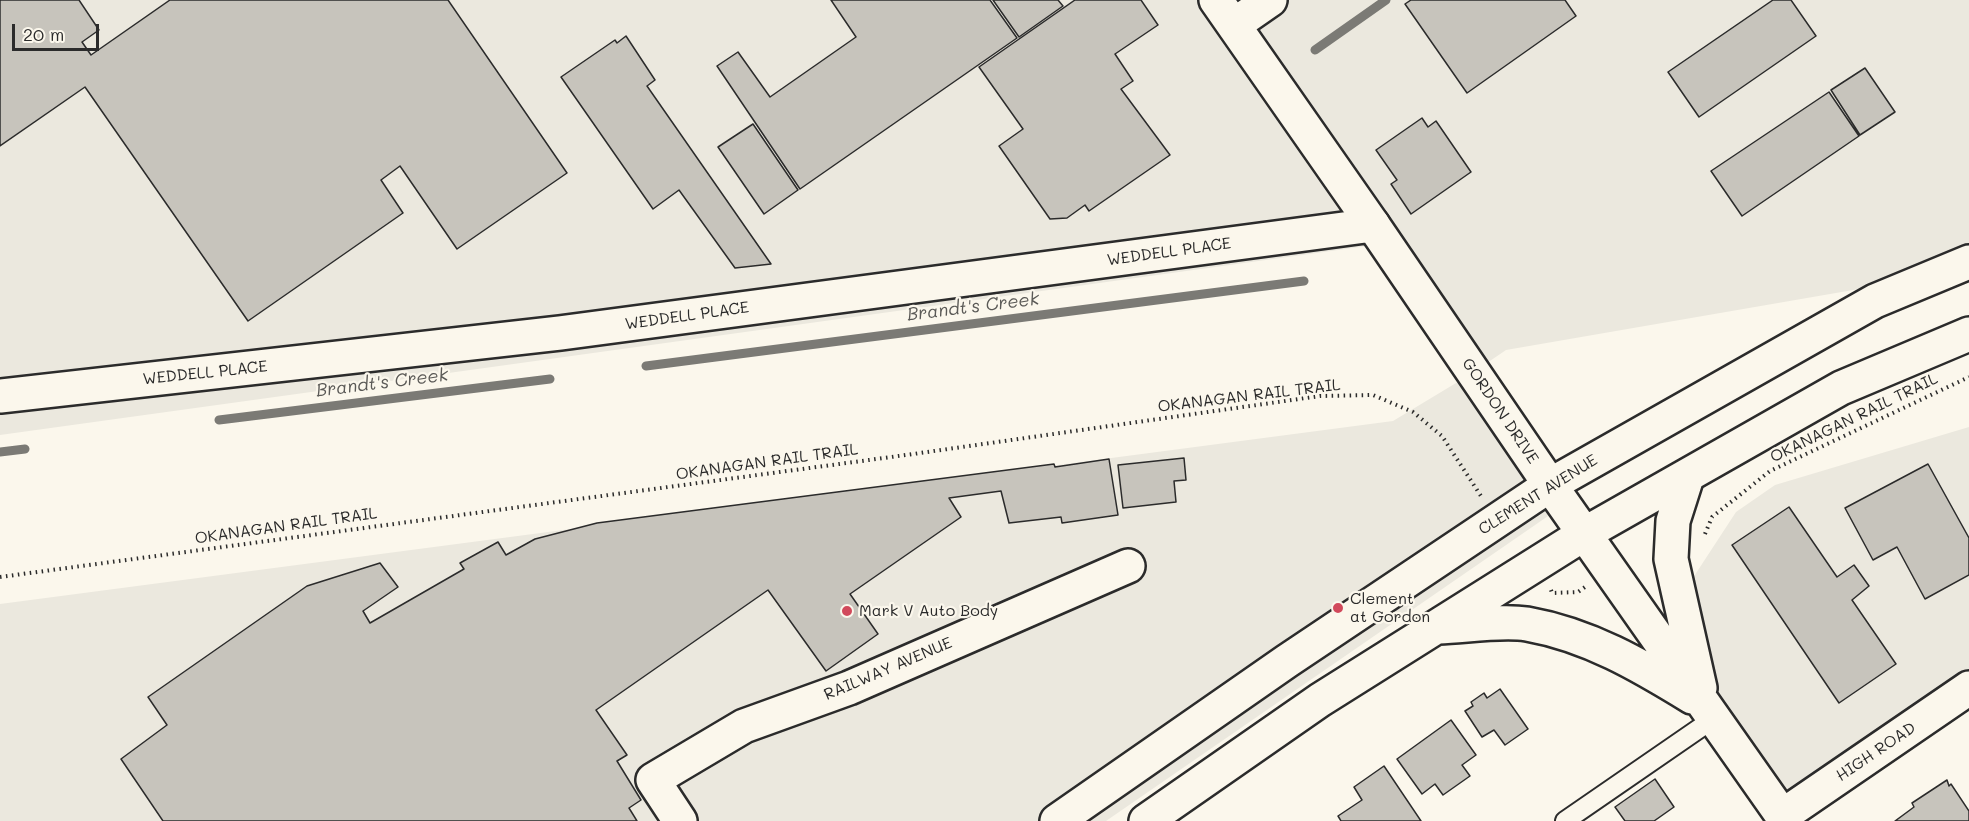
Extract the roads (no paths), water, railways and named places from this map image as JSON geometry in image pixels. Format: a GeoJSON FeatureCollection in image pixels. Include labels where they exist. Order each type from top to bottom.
{"type":"FeatureCollection","features":[{"type":"Feature","properties":{"kind":"main road"},"geometry":{"type":"LineString","coordinates":[[1225,12],[1270,0]]}},
{"type":"Feature","properties":{"kind":"main road","name":"GORDON DRIVE"},"geometry":{"type":"LineString","coordinates":[[1225,12],[1550,485],[1784,818]]}},
{"type":"Feature","properties":{"kind":"main road","name":"WEDDELL PLACE"},"geometry":{"type":"LineString","coordinates":[[0,396],[560,333],[1373,225]]}},
{"type":"Feature","properties":{"kind":"main road","name":"CLEMENT AVENUE"},"geometry":{"type":"LineString","coordinates":[[1057,821],[1550,485],[1875,301],[1969,262]]}},
{"type":"Feature","properties":{"kind":"main road"},"geometry":{"type":"LineString","coordinates":[[1146,821],[1320,700],[1584,534],[1841,388],[1969,334]]}},
{"type":"Feature","properties":{"kind":"main road"},"geometry":{"type":"LineString","coordinates":[[1687,477],[1673,521],[1671,559],[1708,711]]}},
{"type":"Feature","properties":{"kind":"main road","name":"RAILWAY AVENUE"},"geometry":{"type":"LineString","coordinates":[[680,821],[653,780],[744,726],[849,688],[1128,566]]}},
{"type":"Feature","properties":{"kind":"main road"},"geometry":{"type":"LineString","coordinates":[[1437,627],[1526,624],[1584,639],[1637,662],[1708,711]]}},
{"type":"Feature","properties":{"kind":"main road","name":"HIGH ROAD"},"geometry":{"type":"LineString","coordinates":[[1784,818],[1969,688]]}},
{"type":"Feature","properties":{"kind":"main road","name":"CLEMENT AVENUE"},"geometry":{"type":"LineString","coordinates":[[1079,821],[1132,769]]}},
{"type":"Feature","properties":{"kind":"lane"},"geometry":{"type":"LineString","coordinates":[[1565,821],[1708,711]]}},
{"type":"Feature","properties":{"kind":"waterway","name":"Brandt's Creek"},"geometry":{"type":"LineString","coordinates":[[1315,50],[1386,0]]}},
{"type":"Feature","properties":{"kind":"waterway","name":"Brandt's Creek"},"geometry":{"type":"LineString","coordinates":[[646,366],[1304,281]]}},
{"type":"Feature","properties":{"kind":"waterway","name":"Brandt's Creek"},"geometry":{"type":"LineString","coordinates":[[219,420],[550,379]]}},
{"type":"Feature","properties":{"kind":"waterway","name":"Brandt's Creek"},"geometry":{"type":"LineString","coordinates":[[0,452],[25,449]]}},
{"type":"Feature","properties":{"kind":"place","name":"Clement at Gordon"},"geometry":{"type":"Point","coordinates":[1338,608]}},
{"type":"Feature","properties":{"kind":"place","name":"Mark V Auto Body"},"geometry":{"type":"Point","coordinates":[847,611]}}]}
